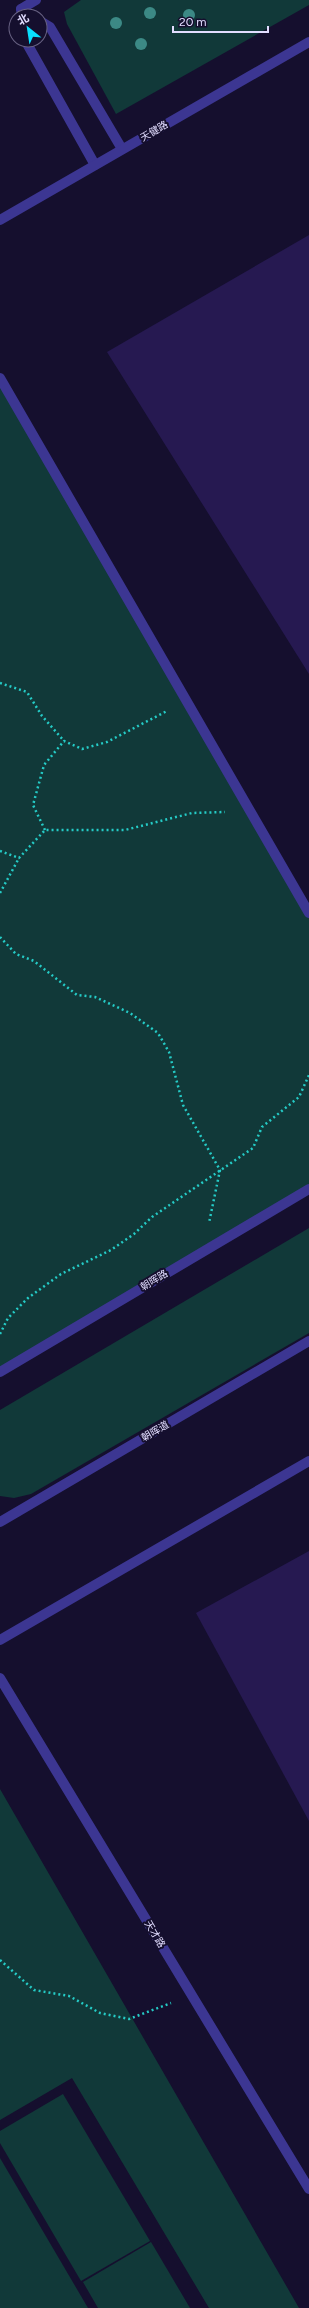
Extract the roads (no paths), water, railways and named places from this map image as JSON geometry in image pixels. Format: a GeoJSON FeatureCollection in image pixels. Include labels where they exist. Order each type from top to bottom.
{"type":"FeatureCollection","features":[{"type":"Feature","properties":{"kind":"street"},"geometry":{"type":"LineString","coordinates":[[27,8],[36,0]]}},
{"type":"Feature","properties":{"kind":"street"},"geometry":{"type":"LineString","coordinates":[[48,27],[122,149]]}},
{"type":"Feature","properties":{"kind":"street","name":"天健路"},"geometry":{"type":"LineString","coordinates":[[0,220],[309,42]]}},
{"type":"Feature","properties":{"kind":"street"},"geometry":{"type":"LineString","coordinates":[[29,48],[95,165]]}},
{"type":"Feature","properties":{"kind":"street"},"geometry":{"type":"LineString","coordinates":[[0,378],[309,913]]}},
{"type":"Feature","properties":{"kind":"street","name":"朝晖路"},"geometry":{"type":"LineString","coordinates":[[0,1372],[309,1189]]}},
{"type":"Feature","properties":{"kind":"street","name":"朝晖道"},"geometry":{"type":"LineString","coordinates":[[0,1522],[309,1341]]}},
{"type":"Feature","properties":{"kind":"street"},"geometry":{"type":"LineString","coordinates":[[0,1640],[309,1461]]}},
{"type":"Feature","properties":{"kind":"street","name":"天才路"},"geometry":{"type":"LineString","coordinates":[[0,1678],[309,2189]]}}]}
